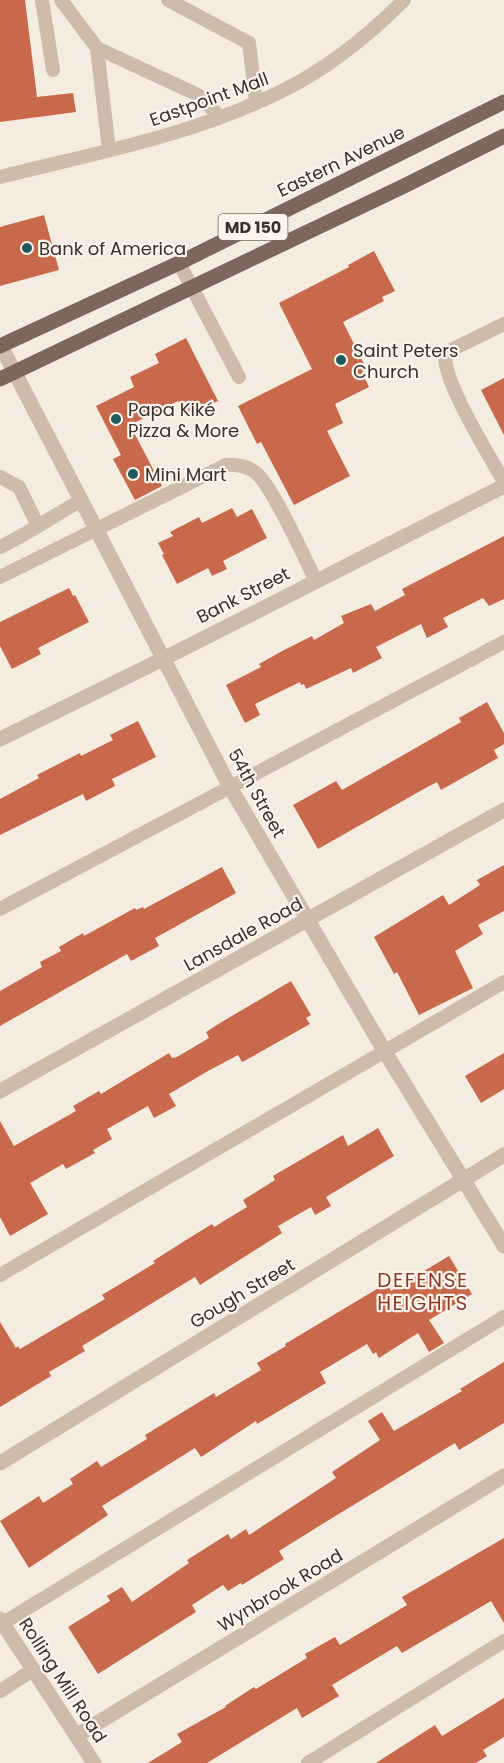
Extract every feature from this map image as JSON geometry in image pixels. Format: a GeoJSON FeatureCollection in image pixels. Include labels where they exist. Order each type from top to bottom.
{"type":"FeatureCollection","features":[{"type":"Feature","properties":{"kind":"main road","name":"Eastern Avenue"},"geometry":{"type":"LineString","coordinates":[[0,346],[179,263],[504,102]]}},
{"type":"Feature","properties":{"kind":"main road","name":"MD 150"},"geometry":{"type":"LineString","coordinates":[[7,376],[504,136]]}},
{"type":"Feature","properties":{"kind":"street","name":"54th Street"},"geometry":{"type":"LineString","coordinates":[[0,346],[7,376],[96,530],[230,787],[385,1052],[504,1246]]}},
{"type":"Feature","properties":{"kind":"street","name":"Bank Street"},"geometry":{"type":"LineString","coordinates":[[0,739],[504,484]]}},
{"type":"Feature","properties":{"kind":"street","name":"Lansdale Road"},"geometry":{"type":"LineString","coordinates":[[0,1091],[504,810]]}},
{"type":"Feature","properties":{"kind":"street","name":"Gough Street"},"geometry":{"type":"LineString","coordinates":[[0,1463],[504,1155]]}},
{"type":"Feature","properties":{"kind":"street","name":"Wynbrook Road"},"geometry":{"type":"LineString","coordinates":[[76,1736],[504,1476]]}},
{"type":"Feature","properties":{"kind":"street","name":"Rolling Mill Road"},"geometry":{"type":"LineString","coordinates":[[1,1621],[94,1763]]}},
{"type":"Feature","properties":{"kind":"lane"},"geometry":{"type":"LineString","coordinates":[[42,0],[53,70]]}},
{"type":"Feature","properties":{"kind":"lane"},"geometry":{"type":"LineString","coordinates":[[61,0],[97,48],[198,95],[220,117]]}},
{"type":"Feature","properties":{"kind":"lane"},"geometry":{"type":"LineString","coordinates":[[168,0],[249,43],[256,102]]}},
{"type":"Feature","properties":{"kind":"lane","name":"Eastpoint Mall"},"geometry":{"type":"LineString","coordinates":[[0,177],[183,131],[284,90],[340,54],[404,0]]}},
{"type":"Feature","properties":{"kind":"lane"},"geometry":{"type":"LineString","coordinates":[[97,48],[109,150]]}},
{"type":"Feature","properties":{"kind":"lane"},"geometry":{"type":"LineString","coordinates":[[179,263],[239,376]]}},
{"type":"Feature","properties":{"kind":"lane"},"geometry":{"type":"LineString","coordinates":[[504,324],[453,349],[445,357],[445,368],[504,484]]}},
{"type":"Feature","properties":{"kind":"lane"},"geometry":{"type":"LineString","coordinates":[[0,577],[226,465],[239,464],[258,474],[268,488],[316,580]]}},
{"type":"Feature","properties":{"kind":"lane"},"geometry":{"type":"LineString","coordinates":[[0,477],[19,487],[34,530]]}},
{"type":"Feature","properties":{"kind":"lane"},"geometry":{"type":"LineString","coordinates":[[0,547],[34,530],[80,501]]}},
{"type":"Feature","properties":{"kind":"lane"},"geometry":{"type":"LineString","coordinates":[[0,909],[504,642]]}},
{"type":"Feature","properties":{"kind":"lane"},"geometry":{"type":"LineString","coordinates":[[0,1275],[504,982]]}},
{"type":"Feature","properties":{"kind":"lane"},"geometry":{"type":"LineString","coordinates":[[1,1621],[504,1317]]}},
{"type":"Feature","properties":{"kind":"lane"},"geometry":{"type":"LineString","coordinates":[[308,1763],[504,1641]]}},
{"type":"Feature","properties":{"kind":"lane"},"geometry":{"type":"LineString","coordinates":[[0,1692],[33,1670]]}},
{"type":"Feature","properties":{"kind":"building"},"geometry":{"type":"Polygon","coordinates":[[[0,0],[25,0],[37,97],[73,93],[76,112],[0,122],[0,0]]]}},
{"type":"Feature","properties":{"kind":"building","name":"Bank of America"},"geometry":{"type":"Polygon","coordinates":[[[44,215],[59,270],[0,286],[0,227],[44,215]]]}},
{"type":"Feature","properties":{"kind":"building"},"geometry":{"type":"Polygon","coordinates":[[[374,251],[395,291],[382,297],[384,301],[343,322],[367,370],[362,372],[369,387],[335,404],[343,423],[327,431],[350,476],[294,505],[261,442],[257,444],[238,406],[312,369],[279,303],[349,267],[348,265],[374,251]]]}},
{"type":"Feature","properties":{"kind":"building"},"geometry":{"type":"Polygon","coordinates":[[[186,338],[218,401],[186,417],[178,401],[130,425],[162,486],[135,500],[113,459],[121,455],[96,406],[134,387],[130,377],[159,363],[155,354],[186,338]]]}},
{"type":"Feature","properties":{"kind":"building"},"geometry":{"type":"Polygon","coordinates":[[[504,378],[504,435],[481,390],[504,378]]]}},
{"type":"Feature","properties":{"kind":"building"},"geometry":{"type":"Polygon","coordinates":[[[232,508],[237,517],[252,509],[267,538],[223,561],[227,569],[212,576],[208,568],[177,584],[158,543],[173,536],[170,532],[199,517],[202,523],[232,508]]]}},
{"type":"Feature","properties":{"kind":"building"},"geometry":{"type":"Polygon","coordinates":[[[504,536],[504,599],[489,606],[483,598],[443,618],[448,627],[427,638],[421,624],[376,647],[382,658],[353,673],[351,668],[306,689],[300,682],[255,704],[260,715],[245,723],[226,685],[261,667],[259,664],[284,650],[312,636],[314,640],[344,623],[341,616],[371,604],[375,611],[405,595],[402,589],[504,536]]]}},
{"type":"Feature","properties":{"kind":"building"},"geometry":{"type":"Polygon","coordinates":[[[69,588],[89,622],[38,648],[41,654],[12,669],[0,646],[0,622],[69,588]]]}},
{"type":"Feature","properties":{"kind":"building"},"geometry":{"type":"Polygon","coordinates":[[[487,702],[504,733],[504,744],[494,750],[498,758],[441,790],[437,782],[318,849],[293,805],[336,781],[342,790],[461,722],[459,718],[487,702]]]}},
{"type":"Feature","properties":{"kind":"building"},"geometry":{"type":"Polygon","coordinates":[[[138,721],[156,757],[112,779],[115,786],[86,801],[83,794],[0,835],[0,799],[39,778],[37,775],[80,753],[81,756],[113,740],[110,735],[138,721]]]}},
{"type":"Feature","properties":{"kind":"building"},"geometry":{"type":"Polygon","coordinates":[[[504,865],[504,911],[478,925],[483,934],[455,951],[473,988],[419,1015],[397,972],[394,974],[374,937],[443,895],[449,905],[480,885],[477,880],[504,865]]]}},
{"type":"Feature","properties":{"kind":"building"},"geometry":{"type":"Polygon","coordinates":[[[222,867],[236,893],[155,938],[159,946],[131,961],[127,954],[0,1026],[0,991],[42,967],[40,962],[61,951],[59,947],[135,908],[136,910],[143,907],[144,909],[222,867]]]}},
{"type":"Feature","properties":{"kind":"building"},"geometry":{"type":"Polygon","coordinates":[[[291,981],[311,1015],[306,1018],[310,1024],[242,1062],[238,1055],[208,1071],[169,1094],[176,1106],[154,1118],[148,1106],[107,1129],[112,1139],[93,1150],[95,1153],[66,1169],[63,1164],[30,1183],[48,1214],[10,1236],[0,1217],[0,1121],[14,1146],[76,1111],[73,1106],[99,1091],[101,1094],[169,1053],[172,1058],[177,1057],[209,1038],[206,1032],[291,981]]]}},
{"type":"Feature","properties":{"kind":"building"},"geometry":{"type":"Polygon","coordinates":[[[504,1053],[504,1089],[481,1103],[465,1076],[504,1053]]]}},
{"type":"Feature","properties":{"kind":"building"},"geometry":{"type":"Polygon","coordinates":[[[378,1128],[394,1156],[326,1197],[331,1206],[315,1215],[311,1207],[278,1226],[282,1233],[200,1285],[195,1277],[82,1346],[85,1351],[49,1372],[51,1376],[0,1407],[0,1322],[16,1348],[18,1346],[20,1349],[105,1299],[102,1295],[155,1263],[153,1261],[186,1240],[212,1224],[214,1227],[247,1207],[243,1200],[275,1180],[273,1176],[343,1135],[348,1146],[378,1128]]]}},
{"type":"Feature","properties":{"kind":"building"},"geometry":{"type":"Polygon","coordinates":[[[449,1256],[472,1294],[429,1320],[444,1343],[429,1352],[418,1333],[379,1358],[376,1352],[373,1354],[367,1344],[320,1372],[326,1383],[257,1424],[256,1421],[201,1457],[195,1448],[102,1506],[108,1515],[29,1568],[0,1521],[39,1496],[43,1503],[73,1484],[70,1479],[97,1461],[101,1467],[147,1439],[145,1435],[214,1393],[216,1397],[261,1370],[257,1363],[387,1283],[391,1291],[449,1256]]]}},
{"type":"Feature","properties":{"kind":"building"},"geometry":{"type":"Polygon","coordinates":[[[504,1362],[504,1423],[459,1450],[455,1443],[324,1523],[279,1551],[284,1559],[242,1585],[241,1583],[228,1591],[223,1585],[192,1605],[196,1612],[98,1674],[68,1627],[110,1601],[107,1596],[122,1587],[132,1602],[189,1563],[187,1560],[228,1534],[231,1539],[246,1529],[249,1535],[336,1478],[332,1472],[380,1440],[368,1421],[382,1412],[394,1431],[462,1391],[460,1389],[504,1362]]]}},
{"type":"Feature","properties":{"kind":"building"},"geometry":{"type":"Polygon","coordinates":[[[504,1538],[504,1623],[491,1601],[402,1653],[397,1646],[332,1685],[339,1696],[302,1718],[297,1708],[207,1763],[148,1763],[182,1742],[177,1734],[307,1658],[305,1654],[335,1637],[340,1645],[407,1605],[402,1597],[504,1538]]]}},
{"type":"Feature","properties":{"kind":"building"},"geometry":{"type":"Polygon","coordinates":[[[504,1698],[504,1737],[483,1750],[487,1756],[476,1763],[376,1763],[435,1725],[442,1736],[504,1698]]]}},
{"type":"Feature","properties":{"kind":"place","name":"Bank of America"},"geometry":{"type":"Point","coordinates":[27,248]}},
{"type":"Feature","properties":{"kind":"place","name":"Saint Peters Church"},"geometry":{"type":"Point","coordinates":[341,360]}},
{"type":"Feature","properties":{"kind":"place","name":"Papa Kiké Pizza & More"},"geometry":{"type":"Point","coordinates":[116,419]}},
{"type":"Feature","properties":{"kind":"place","name":"Mini Mart"},"geometry":{"type":"Point","coordinates":[133,474]}},
{"type":"Feature","properties":{"kind":"district","name":"DEFENSE HEIGHTS"},"geometry":{"type":"Point","coordinates":[423,1292]}}]}
